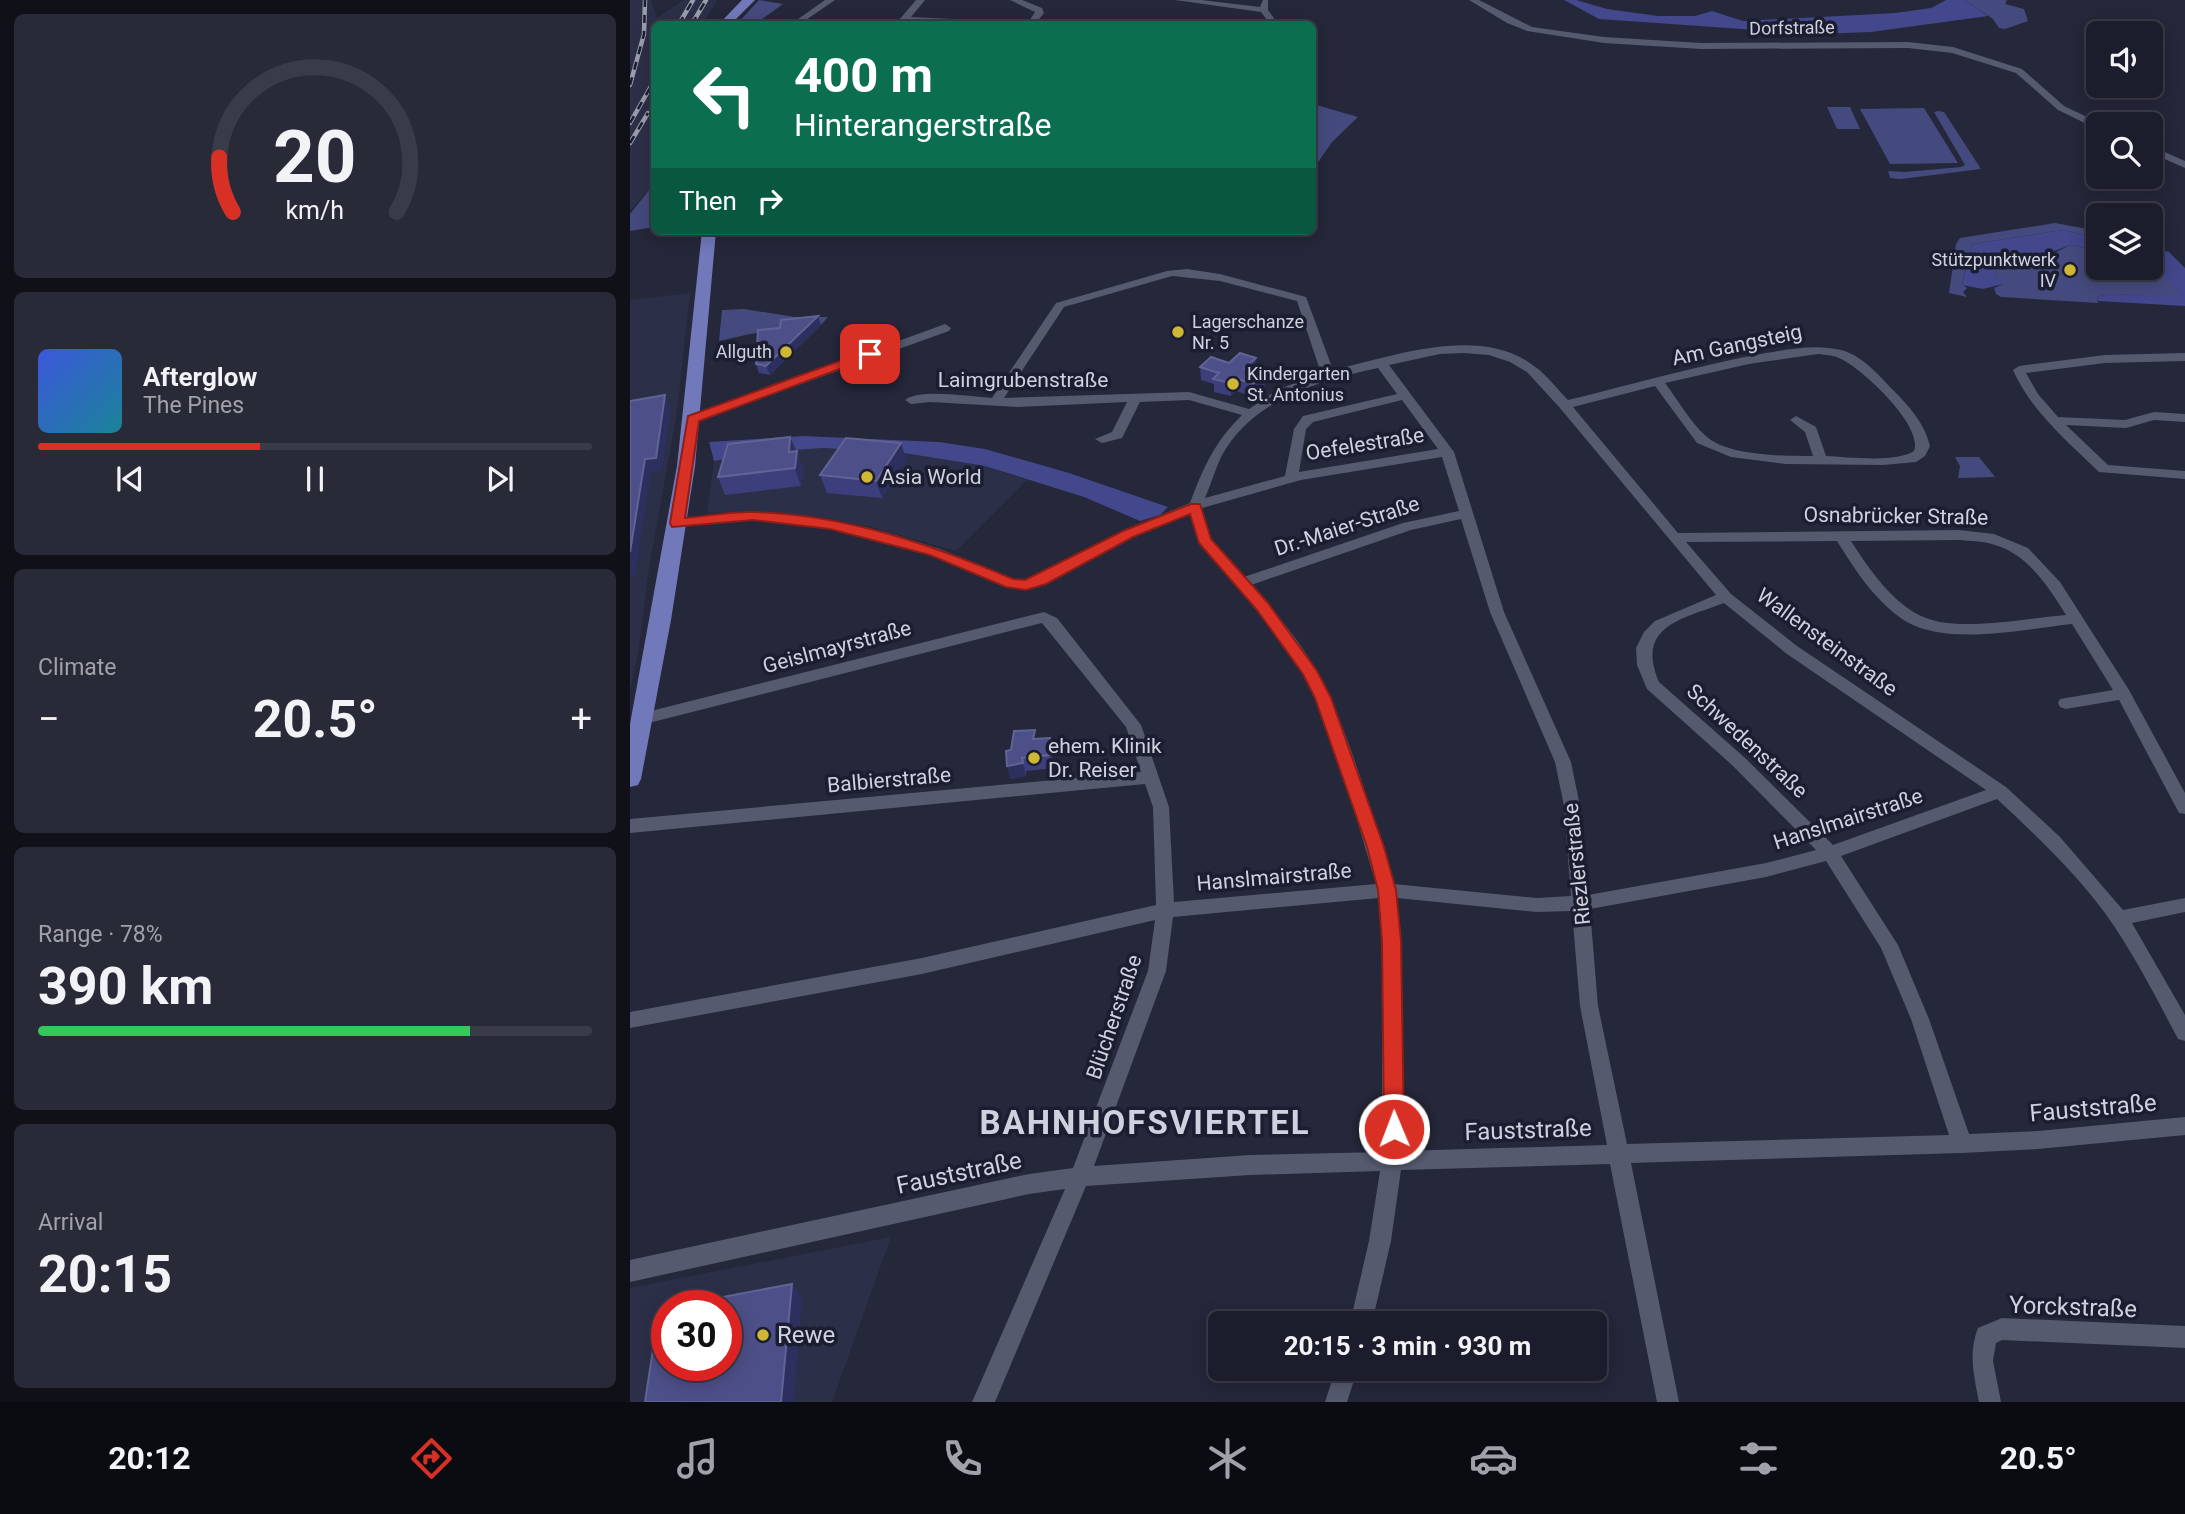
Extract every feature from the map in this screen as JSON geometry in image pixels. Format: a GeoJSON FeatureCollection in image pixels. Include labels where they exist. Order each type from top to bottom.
{"type":"FeatureCollection","features":[{"type":"Feature","properties":{"kind":"main road"},"geometry":{"type":"LineString","coordinates":[[728,21],[748,0]]}},
{"type":"Feature","properties":{"kind":"main road"},"geometry":{"type":"LineString","coordinates":[[630,779],[677,523],[692,418],[709,235]]}},
{"type":"Feature","properties":{"kind":"street"},"geometry":{"type":"LineString","coordinates":[[800,21],[831,0]]}},
{"type":"Feature","properties":{"kind":"street"},"geometry":{"type":"LineString","coordinates":[[903,21],[921,0]]}},
{"type":"Feature","properties":{"kind":"street"},"geometry":{"type":"LineString","coordinates":[[1014,0],[1038,10],[1040,13],[1033,21]]}},
{"type":"Feature","properties":{"kind":"street"},"geometry":{"type":"LineString","coordinates":[[1179,0],[1265,5],[1273,21]]}},
{"type":"Feature","properties":{"kind":"street","name":"Dorfstraße"},"geometry":{"type":"LineString","coordinates":[[1473,0],[1522,26],[1592,39],[1701,46],[1908,45],[1953,50],[2019,71],[2061,108],[2086,120]]}},
{"type":"Feature","properties":{"kind":"street"},"geometry":{"type":"LineString","coordinates":[[2163,154],[2185,164]]}},
{"type":"Feature","properties":{"kind":"street"},"geometry":{"type":"LineString","coordinates":[[996,401],[1060,305],[1171,273],[1184,272],[1302,299],[1328,375]]}},
{"type":"Feature","properties":{"kind":"street"},"geometry":{"type":"LineString","coordinates":[[692,418],[945,328]]}},
{"type":"Feature","properties":{"kind":"street","name":"Wallensteinstraße"},"geometry":{"type":"LineString","coordinates":[[1195,507],[1213,458],[1227,437],[1251,413],[1281,393],[1328,375],[1440,350],[1490,351],[1514,359],[1531,369],[1565,405],[1726,597],[1792,650],[2000,791],[2054,842],[2119,918],[2185,1032]]}},
{"type":"Feature","properties":{"kind":"street","name":"Am Gangsteig"},"geometry":{"type":"LineString","coordinates":[[1565,405],[1766,357],[1817,350],[1837,352],[1870,373],[1910,414],[1923,446],[1920,453],[1911,459],[1821,461],[1731,453],[1702,440],[1659,383]]}},
{"type":"Feature","properties":{"kind":"street"},"geometry":{"type":"LineString","coordinates":[[2185,357],[2105,359],[2019,370],[2022,379],[2055,421],[2104,469],[2185,475]]}},
{"type":"Feature","properties":{"kind":"street","name":"Riezlerstraße"},"geometry":{"type":"LineString","coordinates":[[1380,362],[1447,452],[1497,612],[1563,762],[1572,806],[1589,1006],[1668,1402]]}},
{"type":"Feature","properties":{"kind":"street","name":"Laimgrubenstraße"},"geometry":{"type":"LineString","coordinates":[[911,400],[1018,403],[1189,396],[1251,413]]}},
{"type":"Feature","properties":{"kind":"street","name":"Oefelestraße"},"geometry":{"type":"LineString","coordinates":[[1291,478],[1300,429],[1308,419],[1404,396]]}},
{"type":"Feature","properties":{"kind":"street","name":"Laimgrubenstraße"},"geometry":{"type":"LineString","coordinates":[[1102,439],[1117,435],[1135,399]]}},
{"type":"Feature","properties":{"kind":"street"},"geometry":{"type":"LineString","coordinates":[[2055,421],[2126,424],[2154,416],[2185,418]]}},
{"type":"Feature","properties":{"kind":"street"},"geometry":{"type":"LineString","coordinates":[[1796,420],[1811,430],[1821,461]]}},
{"type":"Feature","properties":{"kind":"street","name":"Oefelestraße"},"geometry":{"type":"LineString","coordinates":[[677,523],[753,516],[830,524],[935,551],[1011,584],[1026,585],[1128,534],[1250,488],[1359,463],[1447,452]]}},
{"type":"Feature","properties":{"kind":"street"},"geometry":{"type":"LineString","coordinates":[[1195,507],[1205,540],[1290,642],[1323,698],[1376,847],[1387,890],[1391,941],[1392,1161],[1380,1241],[1364,1311]]}},
{"type":"Feature","properties":{"kind":"street","name":"Dr.-Maier-Straße"},"geometry":{"type":"LineString","coordinates":[[1241,583],[1408,526],[1466,514]]}},
{"type":"Feature","properties":{"kind":"street"},"geometry":{"type":"LineString","coordinates":[[1841,535],[1854,558],[1877,585],[1909,617],[1924,624],[1962,628],[2076,619]]}},
{"type":"Feature","properties":{"kind":"street","name":"Osnabrücker Straße"},"geometry":{"type":"LineString","coordinates":[[1674,538],[1959,535],[1994,539],[2022,551],[2055,586],[2076,619],[2123,694],[2185,808]]}},
{"type":"Feature","properties":{"kind":"street","name":"Schwedenstraße"},"geometry":{"type":"LineString","coordinates":[[1726,597],[1659,624],[1650,632],[1642,656],[1644,670],[1653,685],[1738,761],[1830,853],[1889,945],[1920,1019],[1962,1144]]}},
{"type":"Feature","properties":{"kind":"street","name":"Geislmayrstraße"},"geometry":{"type":"LineString","coordinates":[[641,719],[1044,617]]}},
{"type":"Feature","properties":{"kind":"street","name":"Blücherstraße"},"geometry":{"type":"LineString","coordinates":[[983,1402],[1080,1177],[1157,971],[1164,910],[1161,807],[1133,725],[1052,622],[1044,617]]}},
{"type":"Feature","properties":{"kind":"street"},"geometry":{"type":"LineString","coordinates":[[2066,703],[2123,694]]}},
{"type":"Feature","properties":{"kind":"street","name":"Balbierstraße"},"geometry":{"type":"LineString","coordinates":[[630,826],[1152,777]]}},
{"type":"Feature","properties":{"kind":"street","name":"Hanslmairstraße"},"geometry":{"type":"LineString","coordinates":[[630,1020],[922,966],[1164,910],[1387,890],[1537,905],[1582,903],[1766,870],[1830,853],[2000,791]]}},
{"type":"Feature","properties":{"kind":"street"},"geometry":{"type":"LineString","coordinates":[[2119,918],[2185,905]]}},
{"type":"Feature","properties":{"kind":"street","name":"Fauststraße"},"geometry":{"type":"LineString","coordinates":[[630,1271],[1029,1184],[1080,1177],[1250,1165],[1962,1144],[2038,1140],[2185,1126]]}},
{"type":"Feature","properties":{"kind":"street","name":"Yorckstraße"},"geometry":{"type":"LineString","coordinates":[[1990,1402],[1982,1361],[1986,1336],[2002,1329],[2185,1338]]}},
{"type":"Feature","properties":{"kind":"street"},"geometry":{"type":"LineString","coordinates":[[1336,1402],[1343,1381]]}},
{"type":"Feature","properties":{"kind":"shaded area"},"geometry":{"type":"Polygon","coordinates":[[[630,0],[651,0],[657,18],[684,0],[717,0],[705,21],[651,21],[651,187],[630,211],[630,0]]]}},
{"type":"Feature","properties":{"kind":"shaded area"},"geometry":{"type":"Polygon","coordinates":[[[759,0],[783,4],[759,21],[740,21],[759,0]]]}},
{"type":"Feature","properties":{"kind":"shaded area"},"geometry":{"type":"Polygon","coordinates":[[[1564,0],[1658,16],[1695,16],[1712,11],[1743,21],[1895,13],[1931,8],[1946,0],[1965,0],[1988,16],[1871,32],[1773,36],[1771,31],[1599,19],[1564,0]]]}},
{"type":"Feature","properties":{"kind":"shaded area"},"geometry":{"type":"Polygon","coordinates":[[[1965,0],[2007,0],[2005,4],[2024,9],[2028,21],[2005,29],[1999,28],[1993,19],[1965,0]]]}},
{"type":"Feature","properties":{"kind":"shaded area"},"geometry":{"type":"Polygon","coordinates":[[[1316,105],[1358,117],[1332,142],[1316,165],[1316,105]]]}},
{"type":"Feature","properties":{"kind":"shaded area"},"geometry":{"type":"Polygon","coordinates":[[[1827,107],[1850,107],[1860,129],[1837,129],[1827,107]]]}},
{"type":"Feature","properties":{"kind":"shaded area"},"geometry":{"type":"Polygon","coordinates":[[[1924,108],[1958,163],[1890,164],[1860,109],[1924,108]]]}},
{"type":"Feature","properties":{"kind":"shaded area"},"geometry":{"type":"Polygon","coordinates":[[[1934,112],[1944,112],[1981,169],[1890,178],[1888,171],[1905,172],[1965,165],[1934,112]]]}},
{"type":"Feature","properties":{"kind":"shaded area"},"geometry":{"type":"Polygon","coordinates":[[[651,188],[651,228],[630,231],[630,214],[651,188]]]}},
{"type":"Feature","properties":{"kind":"shaded area"},"geometry":{"type":"Polygon","coordinates":[[[2055,223],[2086,229],[2086,235],[2063,230],[1972,244],[1962,284],[1967,288],[1963,292],[1967,297],[1949,293],[1956,244],[1960,238],[2055,223]]]}},
{"type":"Feature","properties":{"kind":"shaded area"},"geometry":{"type":"Polygon","coordinates":[[[2063,230],[2086,235],[2086,248],[2070,245],[2036,258],[1997,259],[1995,279],[2005,281],[2003,284],[1983,289],[1962,285],[1972,244],[2063,230]]]}},
{"type":"Feature","properties":{"kind":"shaded area"},"geometry":{"type":"Polygon","coordinates":[[[2070,245],[2086,248],[2086,280],[2163,280],[2163,274],[2184,296],[2105,294],[2097,297],[2098,303],[2001,297],[1996,294],[1994,288],[2003,284],[1995,280],[1996,259],[2052,254],[2070,245]]]}},
{"type":"Feature","properties":{"kind":"shaded area"},"geometry":{"type":"Polygon","coordinates":[[[2163,251],[2169,252],[2185,268],[2185,306],[2098,301],[2097,297],[2105,294],[2183,295],[2163,275],[2163,251]]]}},
{"type":"Feature","properties":{"kind":"shaded area"},"geometry":{"type":"Polygon","coordinates":[[[690,293],[677,412],[630,692],[630,300],[690,293]]]}},
{"type":"Feature","properties":{"kind":"shaded area"},"geometry":{"type":"Polygon","coordinates":[[[744,309],[795,317],[828,317],[821,325],[750,334],[719,341],[722,310],[744,309]]]}},
{"type":"Feature","properties":{"kind":"shaded area"},"geometry":{"type":"Polygon","coordinates":[[[803,436],[939,442],[985,449],[1069,473],[1168,507],[1160,515],[1140,521],[1084,497],[985,466],[904,453],[824,448],[763,452],[714,461],[709,442],[803,436]]]}},
{"type":"Feature","properties":{"kind":"shaded area"},"geometry":{"type":"Polygon","coordinates":[[[824,448],[904,453],[985,466],[1027,480],[956,551],[871,527],[820,517],[761,511],[707,513],[714,461],[763,452],[824,448]]]}},
{"type":"Feature","properties":{"kind":"shaded area"},"geometry":{"type":"Polygon","coordinates":[[[1955,457],[1979,457],[1995,477],[1958,478],[1960,466],[1955,457]]]}},
{"type":"Feature","properties":{"kind":"shaded area"},"geometry":{"type":"Polygon","coordinates":[[[891,1237],[832,1402],[630,1402],[630,1288],[891,1237]]]}},
{"type":"Feature","properties":{"kind":"building"},"geometry":{"type":"Polygon","coordinates":[[[818,316],[766,366],[756,364],[758,330],[780,328],[781,320],[818,316]]]}},
{"type":"Feature","properties":{"kind":"building"},"geometry":{"type":"Polygon","coordinates":[[[1240,353],[1256,358],[1245,368],[1264,374],[1253,384],[1235,378],[1230,383],[1213,379],[1219,373],[1200,367],[1211,357],[1229,363],[1240,353]]]}},
{"type":"Feature","properties":{"kind":"building"},"geometry":{"type":"Polygon","coordinates":[[[665,395],[656,458],[645,459],[630,552],[630,401],[665,395]]]}},
{"type":"Feature","properties":{"kind":"building"},"geometry":{"type":"Polygon","coordinates":[[[790,437],[789,452],[797,451],[795,468],[718,477],[728,444],[790,437]]]}},
{"type":"Feature","properties":{"kind":"building"},"geometry":{"type":"Polygon","coordinates":[[[846,438],[901,443],[876,481],[820,475],[846,438]]]}},
{"type":"Feature","properties":{"kind":"building"},"geometry":{"type":"Polygon","coordinates":[[[1035,730],[1033,739],[1050,738],[1050,755],[1022,758],[1023,763],[1007,766],[1006,751],[1011,750],[1014,731],[1035,730]]]}},
{"type":"Feature","properties":{"kind":"building","name":"Rewe"},"geometry":{"type":"Polygon","coordinates":[[[792,1284],[781,1402],[645,1402],[651,1362],[651,1381],[742,1381],[742,1293],[792,1284]]]}},
{"type":"Feature","properties":{"kind":"railway"},"geometry":{"type":"LineString","coordinates":[[630,85],[644,34],[645,0]]}},
{"type":"Feature","properties":{"kind":"railway"},"geometry":{"type":"LineString","coordinates":[[681,21],[693,0]]}},
{"type":"Feature","properties":{"kind":"railway"},"geometry":{"type":"LineString","coordinates":[[694,21],[706,0]]}},
{"type":"Feature","properties":{"kind":"railway"},"geometry":{"type":"LineString","coordinates":[[630,123],[651,86]]}},
{"type":"Feature","properties":{"kind":"railway"},"geometry":{"type":"LineString","coordinates":[[630,143],[648,113]]}},
{"type":"Feature","properties":{"kind":"place","name":"Stützpunktwerk IV"},"geometry":{"type":"Point","coordinates":[2070,270]}},
{"type":"Feature","properties":{"kind":"place","name":"Lagerschanze Nr. 5"},"geometry":{"type":"Point","coordinates":[1178,332]}},
{"type":"Feature","properties":{"kind":"place","name":"Allguth"},"geometry":{"type":"Point","coordinates":[786,352]}},
{"type":"Feature","properties":{"kind":"place","name":"Kindergarten St. Antonius"},"geometry":{"type":"Point","coordinates":[1233,384]}},
{"type":"Feature","properties":{"kind":"place","name":"Asia World"},"geometry":{"type":"Point","coordinates":[867,477]}},
{"type":"Feature","properties":{"kind":"place","name":"ehem. Klinik Dr. Reiser"},"geometry":{"type":"Point","coordinates":[1034,758]}},
{"type":"Feature","properties":{"kind":"place","name":"Rewe"},"geometry":{"type":"Point","coordinates":[763,1335]}},
{"type":"Feature","properties":{"kind":"district","name":"BAHNHOFSVIERTEL"},"geometry":{"type":"Point","coordinates":[1145,1122]}},
{"type":"Feature","properties":{"kind":"route"},"geometry":{"type":"LineString","coordinates":[[870,354],[705,416],[692,418],[677,523],[753,516],[830,524],[935,551],[1011,584],[1026,585],[1128,534],[1195,507],[1205,540],[1220,561],[1262,606],[1310,671],[1323,698],[1376,847],[1387,890],[1391,941],[1394,1129]]}}]}
